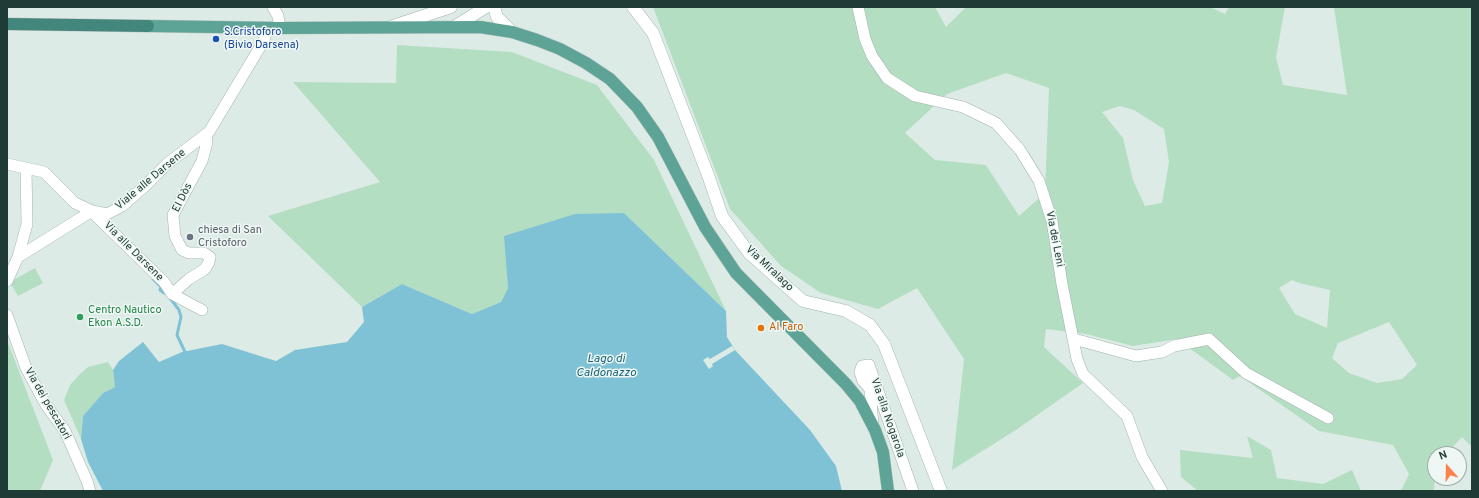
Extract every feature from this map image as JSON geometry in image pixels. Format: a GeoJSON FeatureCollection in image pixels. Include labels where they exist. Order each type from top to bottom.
{"type":"FeatureCollection","features":[{"type":"Feature","properties":{"kind":"highway"},"geometry":{"type":"LineString","coordinates":[[7,24],[148,26]]}},
{"type":"Feature","properties":{"kind":"main road"},"geometry":{"type":"LineString","coordinates":[[148,26],[274,28],[480,27],[512,32],[560,49],[610,79],[637,107],[658,137],[705,227],[736,273],[846,384],[860,401],[873,426],[883,452],[888,491]]}},
{"type":"Feature","properties":{"kind":"street"},"geometry":{"type":"LineString","coordinates":[[273,7],[278,16],[274,28]]}},
{"type":"Feature","properties":{"kind":"street"},"geometry":{"type":"LineString","coordinates":[[390,28],[451,7]]}},
{"type":"Feature","properties":{"kind":"street"},"geometry":{"type":"LineString","coordinates":[[455,7],[450,13],[449,18],[453,27],[486,7]]}},
{"type":"Feature","properties":{"kind":"street"},"geometry":{"type":"LineString","coordinates":[[494,7],[497,17],[512,32]]}},
{"type":"Feature","properties":{"kind":"street","name":"Via Miralago"},"geometry":{"type":"LineString","coordinates":[[634,7],[654,34],[708,175],[722,216],[749,253],[803,301],[846,311],[870,324],[884,344],[940,491]]}},
{"type":"Feature","properties":{"kind":"street","name":"Via dei Leni"},"geometry":{"type":"LineString","coordinates":[[858,7],[866,40],[872,56],[887,78],[915,96],[963,107],[996,124],[1020,150],[1039,181],[1052,221],[1062,284],[1078,359],[1083,374],[1127,416],[1142,456],[1162,491]]}},
{"type":"Feature","properties":{"kind":"street","name":"Viale alle Darsene"},"geometry":{"type":"LineString","coordinates":[[7,164],[44,172],[75,203],[92,211],[107,214],[122,206],[168,164],[209,132],[263,42],[274,28]]}},
{"type":"Feature","properties":{"kind":"street","name":"El Dòs"},"geometry":{"type":"LineString","coordinates":[[172,294],[189,279],[205,268],[209,262],[210,257],[204,253],[189,253],[182,250],[176,236],[174,215],[202,161],[207,142],[206,135]]}},
{"type":"Feature","properties":{"kind":"street"},"geometry":{"type":"LineString","coordinates":[[7,281],[18,257],[27,224],[26,168]]}},
{"type":"Feature","properties":{"kind":"street"},"geometry":{"type":"LineString","coordinates":[[18,257],[92,211]]}},
{"type":"Feature","properties":{"kind":"street","name":"Via alle Darsene"},"geometry":{"type":"LineString","coordinates":[[92,211],[172,294]]}},
{"type":"Feature","properties":{"kind":"street"},"geometry":{"type":"LineString","coordinates":[[172,294],[202,310]]}},
{"type":"Feature","properties":{"kind":"street","name":"Via dei pescatori"},"geometry":{"type":"LineString","coordinates":[[7,315],[26,368],[46,405],[64,431],[87,481],[90,491]]}},
{"type":"Feature","properties":{"kind":"street"},"geometry":{"type":"LineString","coordinates":[[1074,339],[1136,356],[1162,352],[1174,346],[1209,339],[1246,373],[1328,418]]}},
{"type":"Feature","properties":{"kind":"street","name":"Via alla Nogarola"},"geometry":{"type":"LineString","coordinates":[[873,426],[870,389],[863,381],[860,372],[862,366],[869,365],[913,491]]}},
{"type":"Feature","properties":{"kind":"green space"},"geometry":{"type":"Polygon","coordinates":[[[653,7],[935,7],[946,27],[966,7],[1210,7],[1225,14],[1229,7],[1285,7],[1276,57],[1283,85],[1347,95],[1334,7],[1472,7],[1472,447],[1462,437],[1454,446],[1427,446],[1427,486],[1434,486],[1432,491],[1401,491],[1409,474],[1393,445],[1319,431],[1240,376],[1233,380],[1177,339],[1133,346],[1086,334],[1046,329],[1044,347],[1083,383],[1016,430],[952,470],[964,359],[917,288],[878,309],[821,293],[781,266],[730,209],[653,7]],[[1006,73],[947,94],[905,133],[935,160],[986,165],[1019,216],[1045,193],[1049,88],[1006,73]],[[1120,106],[1102,112],[1123,138],[1133,180],[1145,206],[1162,203],[1169,162],[1164,129],[1134,110],[1120,106]],[[1292,280],[1279,288],[1295,314],[1327,328],[1330,290],[1292,280]],[[1389,322],[1338,343],[1332,358],[1349,373],[1377,383],[1402,379],[1417,365],[1389,322]]]}},
{"type":"Feature","properties":{"kind":"green space"},"geometry":{"type":"Polygon","coordinates":[[[397,45],[512,52],[597,85],[654,160],[726,311],[624,213],[505,236],[508,288],[501,302],[472,314],[402,284],[362,307],[268,216],[380,182],[293,82],[396,83],[397,45]]]}},
{"type":"Feature","properties":{"kind":"green space"},"geometry":{"type":"Polygon","coordinates":[[[35,268],[43,283],[18,296],[10,282],[35,268]]]}},
{"type":"Feature","properties":{"kind":"green space"},"geometry":{"type":"Polygon","coordinates":[[[7,340],[53,460],[40,491],[7,491],[7,340]]]}},
{"type":"Feature","properties":{"kind":"green space"},"geometry":{"type":"Polygon","coordinates":[[[108,362],[113,370],[115,387],[103,393],[83,416],[81,439],[64,400],[70,385],[88,367],[108,362]]]}},
{"type":"Feature","properties":{"kind":"green space"},"geometry":{"type":"Polygon","coordinates":[[[1247,436],[1271,450],[1277,478],[1323,484],[1352,470],[1361,491],[1198,491],[1181,477],[1180,450],[1253,458],[1247,436]]]}},
{"type":"Feature","properties":{"kind":"water","name":"Lago di Caldonazzo"},"geometry":{"type":"Polygon","coordinates":[[[624,213],[726,311],[727,337],[735,350],[810,430],[836,466],[842,491],[103,491],[88,462],[81,439],[83,416],[103,393],[115,387],[113,370],[119,361],[143,342],[159,362],[182,352],[222,344],[276,361],[295,350],[347,342],[364,322],[362,307],[402,284],[472,314],[501,302],[508,288],[504,236],[575,214],[624,213]]]}},
{"type":"Feature","properties":{"kind":"pier"},"geometry":{"type":"Polygon","coordinates":[[[732,346],[735,350],[712,364],[713,366],[709,369],[703,360],[708,357],[710,359],[732,346]]]}},
{"type":"Feature","properties":{"kind":"waterway"},"geometry":{"type":"LineString","coordinates":[[153,279],[163,289]]}},
{"type":"Feature","properties":{"kind":"waterway"},"geometry":{"type":"LineString","coordinates":[[161,287],[160,290],[166,293]]}},
{"type":"Feature","properties":{"kind":"waterway"},"geometry":{"type":"LineString","coordinates":[[170,298],[179,310],[181,317],[177,335],[185,352]]}},
{"type":"Feature","properties":{"kind":"place","name":"S.Cristoforo (Bivio Darsena)"},"geometry":{"type":"Point","coordinates":[216,39]}},
{"type":"Feature","properties":{"kind":"place","name":"chiesa di San Cristoforo"},"geometry":{"type":"Point","coordinates":[190,237]}},
{"type":"Feature","properties":{"kind":"place","name":"Centro Nautico Ekon A.S.D."},"geometry":{"type":"Point","coordinates":[80,317]}},
{"type":"Feature","properties":{"kind":"place","name":"Al Faro"},"geometry":{"type":"Point","coordinates":[761,328]}}]}
